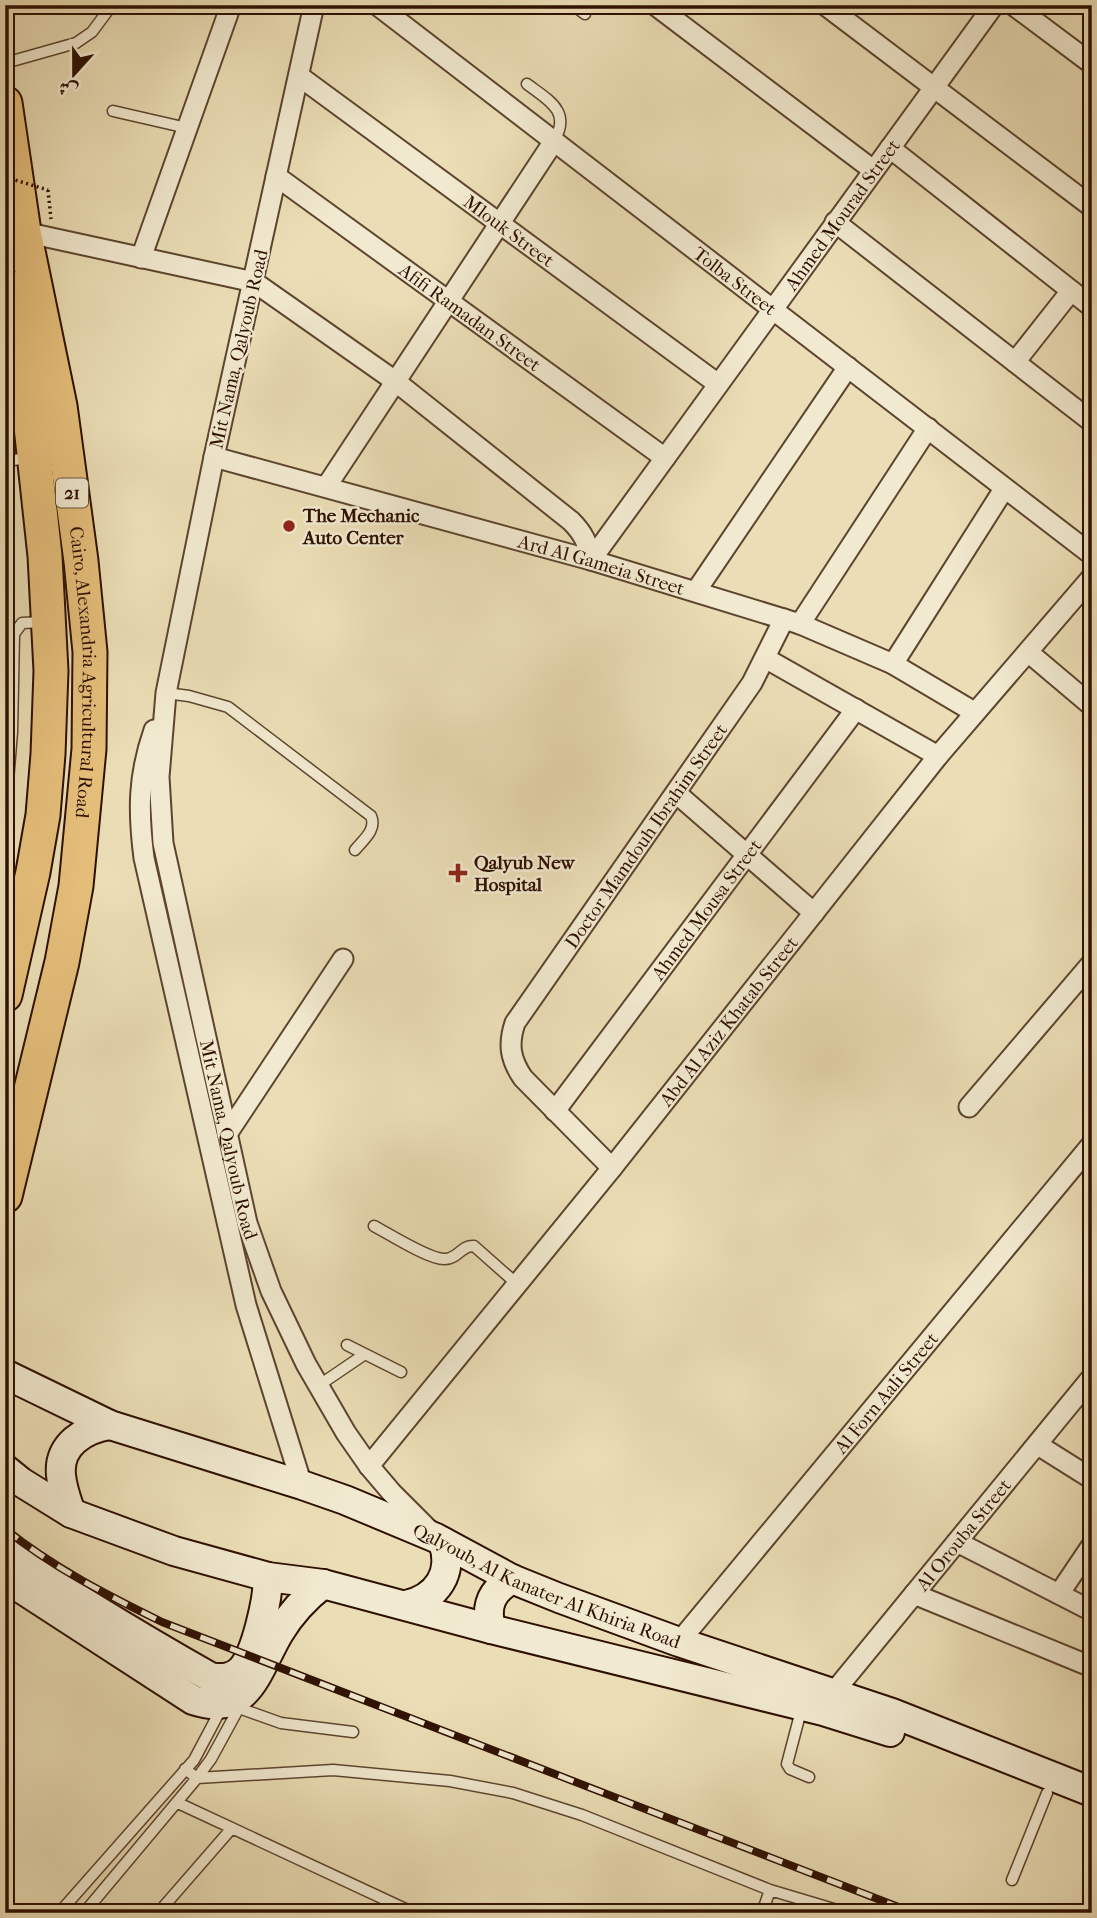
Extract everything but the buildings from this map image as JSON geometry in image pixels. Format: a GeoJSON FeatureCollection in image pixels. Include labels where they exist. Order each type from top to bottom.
{"type":"FeatureCollection","features":[{"type":"Feature","properties":{"kind":"highway","name":"Cairo, Alexandria Agricultural Road"},"geometry":{"type":"LineString","coordinates":[[5,103],[37,225],[81,561],[90,652],[89,749],[76,886],[62,962],[5,1195]]}},
{"type":"Feature","properties":{"kind":"highway","name":"Cairo, Alexandria Agricultural Road"},"geometry":{"type":"LineString","coordinates":[[5,285],[29,408],[19,459],[45,556],[51,671],[43,815],[5,995]]}},
{"type":"Feature","properties":{"kind":"main road","name":"Qalyoub, Al Kanater Al Khiria Road"},"geometry":{"type":"LineString","coordinates":[[5,1374],[110,1425],[302,1485],[440,1540],[512,1579],[679,1642],[929,1727],[1092,1796]]}},
{"type":"Feature","properties":{"kind":"main road"},"geometry":{"type":"LineString","coordinates":[[71,1513],[60,1474],[64,1455],[74,1439],[91,1428],[110,1425]]}},
{"type":"Feature","properties":{"kind":"main road","name":"Qalyoub, Al Kanater Al Khiria Road"},"geometry":{"type":"LineString","coordinates":[[5,1469],[20,1482],[71,1513],[174,1551],[268,1577],[323,1584],[802,1707],[893,1733],[1047,1793],[1092,1796]]}},
{"type":"Feature","properties":{"kind":"main road"},"geometry":{"type":"LineString","coordinates":[[406,1605],[418,1602],[438,1588],[447,1565],[447,1553],[440,1540]]}},
{"type":"Feature","properties":{"kind":"main road"},"geometry":{"type":"LineString","coordinates":[[5,1551],[111,1621],[210,1677],[233,1696]]}},
{"type":"Feature","properties":{"kind":"main road"},"geometry":{"type":"LineString","coordinates":[[233,1696],[231,1677],[246,1663],[264,1613],[268,1577]]}},
{"type":"Feature","properties":{"kind":"main road"},"geometry":{"type":"LineString","coordinates":[[5,1578],[193,1700],[208,1705],[233,1696],[291,1615],[323,1584]]}},
{"type":"Feature","properties":{"kind":"main road"},"geometry":{"type":"LineString","coordinates":[[491,1629],[487,1614],[490,1600],[498,1587],[512,1579]]}},
{"type":"Feature","properties":{"kind":"street"},"geometry":{"type":"LineString","coordinates":[[141,258],[231,5]]}},
{"type":"Feature","properties":{"kind":"street","name":"Mit Nama, Qalyoub Road"},"geometry":{"type":"LineString","coordinates":[[302,1485],[246,1305],[144,858],[139,820],[140,783],[166,692],[214,457],[314,5]]}},
{"type":"Feature","properties":{"kind":"street","name":"Tolba Street"},"geometry":{"type":"LineString","coordinates":[[377,5],[1092,555]]}},
{"type":"Feature","properties":{"kind":"street"},"geometry":{"type":"LineString","coordinates":[[655,5],[873,170]]}},
{"type":"Feature","properties":{"kind":"street"},"geometry":{"type":"LineString","coordinates":[[825,5],[1092,207]]}},
{"type":"Feature","properties":{"kind":"street","name":"Ahmed Mourad Street"},"geometry":{"type":"LineString","coordinates":[[591,560],[994,5]]}},
{"type":"Feature","properties":{"kind":"street"},"geometry":{"type":"LineString","coordinates":[[1013,5],[1092,64]]}},
{"type":"Feature","properties":{"kind":"street","name":"Mlouk Street"},"geometry":{"type":"LineString","coordinates":[[299,76],[718,384]]}},
{"type":"Feature","properties":{"kind":"street"},"geometry":{"type":"LineString","coordinates":[[326,487],[554,141]]}},
{"type":"Feature","properties":{"kind":"street"},"geometry":{"type":"LineString","coordinates":[[890,148],[1092,307]]}},
{"type":"Feature","properties":{"kind":"street","name":"Afifi Ramadan Street"},"geometry":{"type":"LineString","coordinates":[[276,176],[665,458]]}},
{"type":"Feature","properties":{"kind":"street"},"geometry":{"type":"LineString","coordinates":[[835,222],[1092,422]]}},
{"type":"Feature","properties":{"kind":"street"},"geometry":{"type":"LineString","coordinates":[[37,225],[141,258],[254,282],[395,381],[571,521],[582,531],[589,545],[591,560]]}},
{"type":"Feature","properties":{"kind":"street"},"geometry":{"type":"LineString","coordinates":[[1015,362],[1071,291]]}},
{"type":"Feature","properties":{"kind":"street"},"geometry":{"type":"LineString","coordinates":[[696,591],[848,367]]}},
{"type":"Feature","properties":{"kind":"street","name":"Doctor Mamdouh Ibrahim Street"},"geometry":{"type":"LineString","coordinates":[[555,1111],[515,1066],[510,1052],[510,1037],[515,1023],[752,683],[765,658],[928,428]]}},
{"type":"Feature","properties":{"kind":"street","name":"Ard Al Gameia Street"},"geometry":{"type":"LineString","coordinates":[[214,457],[591,560],[792,622],[892,664],[975,712]]}},
{"type":"Feature","properties":{"kind":"street"},"geometry":{"type":"LineString","coordinates":[[892,664],[1004,489]]}},
{"type":"Feature","properties":{"kind":"street","name":"Abd Al Aziz Khatab Street"},"geometry":{"type":"LineString","coordinates":[[369,1466],[612,1168],[938,756],[1092,577]]}},
{"type":"Feature","properties":{"kind":"street"},"geometry":{"type":"LineString","coordinates":[[1028,652],[1092,706]]}},
{"type":"Feature","properties":{"kind":"street"},"geometry":{"type":"LineString","coordinates":[[765,658],[938,756]]}},
{"type":"Feature","properties":{"kind":"street","name":"Mit Nama, Qalyoub Road"},"geometry":{"type":"LineString","coordinates":[[166,692],[159,776],[163,843],[247,1223],[271,1292],[318,1387],[369,1466],[440,1540]]}},
{"type":"Feature","properties":{"kind":"street","name":"Ahmed Mousa Street"},"geometry":{"type":"LineString","coordinates":[[555,1111],[856,709]]}},
{"type":"Feature","properties":{"kind":"street"},"geometry":{"type":"LineString","coordinates":[[676,793],[814,913]]}},
{"type":"Feature","properties":{"kind":"street"},"geometry":{"type":"LineString","coordinates":[[227,1134],[343,959]]}},
{"type":"Feature","properties":{"kind":"street"},"geometry":{"type":"LineString","coordinates":[[969,1107],[1092,963]]}},
{"type":"Feature","properties":{"kind":"street"},"geometry":{"type":"LineString","coordinates":[[555,1111],[612,1168]]}},
{"type":"Feature","properties":{"kind":"street","name":"Al Forn Aali Street"},"geometry":{"type":"LineString","coordinates":[[679,1642],[1092,1144]]}},
{"type":"Feature","properties":{"kind":"street","name":"Al Orouba Street"},"geometry":{"type":"LineString","coordinates":[[833,1693],[1092,1377]]}},
{"type":"Feature","properties":{"kind":"street"},"geometry":{"type":"LineString","coordinates":[[1038,1445],[1092,1479]]}},
{"type":"Feature","properties":{"kind":"street"},"geometry":{"type":"LineString","coordinates":[[957,1542],[1092,1611]]}},
{"type":"Feature","properties":{"kind":"street"},"geometry":{"type":"LineString","coordinates":[[1059,1594],[1092,1545]]}},
{"type":"Feature","properties":{"kind":"street"},"geometry":{"type":"LineString","coordinates":[[914,1594],[1092,1667]]}},
{"type":"Feature","properties":{"kind":"lane"},"geometry":{"type":"LineString","coordinates":[[5,63],[76,43],[92,32],[113,5]]}},
{"type":"Feature","properties":{"kind":"lane"},"geometry":{"type":"LineString","coordinates":[[573,5],[585,14]]}},
{"type":"Feature","properties":{"kind":"lane"},"geometry":{"type":"LineString","coordinates":[[527,84],[552,102],[557,110],[560,126],[554,141]]}},
{"type":"Feature","properties":{"kind":"lane"},"geometry":{"type":"LineString","coordinates":[[113,111],[187,128]]}},
{"type":"Feature","properties":{"kind":"lane"},"geometry":{"type":"LineString","coordinates":[[5,817],[12,732],[9,685],[14,634],[22,623],[48,622]]}},
{"type":"Feature","properties":{"kind":"lane"},"geometry":{"type":"LineString","coordinates":[[166,692],[228,707],[371,816],[374,824],[372,829],[355,850]]}},
{"type":"Feature","properties":{"kind":"lane"},"geometry":{"type":"LineString","coordinates":[[374,1226],[439,1259],[453,1258],[465,1247],[474,1247],[517,1284]]}},
{"type":"Feature","properties":{"kind":"lane"},"geometry":{"type":"LineString","coordinates":[[347,1345],[401,1372]]}},
{"type":"Feature","properties":{"kind":"lane"},"geometry":{"type":"LineString","coordinates":[[318,1387],[365,1354]]}},
{"type":"Feature","properties":{"kind":"lane"},"geometry":{"type":"LineString","coordinates":[[233,1696],[281,1723],[353,1732]]}},
{"type":"Feature","properties":{"kind":"lane"},"geometry":{"type":"LineString","coordinates":[[64,1911],[186,1769],[233,1696]]}},
{"type":"Feature","properties":{"kind":"lane"},"geometry":{"type":"LineString","coordinates":[[84,1913],[178,1803],[211,1759],[233,1696]]}},
{"type":"Feature","properties":{"kind":"lane"},"geometry":{"type":"LineString","coordinates":[[802,1707],[786,1764],[790,1769],[809,1777]]}},
{"type":"Feature","properties":{"kind":"lane"},"geometry":{"type":"LineString","coordinates":[[186,1769],[197,1778],[333,1770],[450,1781],[513,1793],[582,1815],[771,1890],[848,1913]]}},
{"type":"Feature","properties":{"kind":"lane"},"geometry":{"type":"LineString","coordinates":[[1012,1880],[1047,1793]]}},
{"type":"Feature","properties":{"kind":"lane"},"geometry":{"type":"LineString","coordinates":[[178,1803],[414,1913]]}},
{"type":"Feature","properties":{"kind":"lane"},"geometry":{"type":"LineString","coordinates":[[158,1913],[232,1828]]}},
{"type":"Feature","properties":{"kind":"lane"},"geometry":{"type":"LineString","coordinates":[[762,1913],[771,1890]]}},
{"type":"Feature","properties":{"kind":"path"},"geometry":{"type":"LineString","coordinates":[[5,177],[48,190],[37,225]]}},
{"type":"Feature","properties":{"kind":"railway"},"geometry":{"type":"LineString","coordinates":[[5,1529],[62,1568],[162,1622],[914,1913]]}},
{"type":"Feature","properties":{"kind":"place","name":"The Mechanic Auto Center"},"geometry":{"type":"Point","coordinates":[289,526]}},
{"type":"Feature","properties":{"kind":"place","name":"Qalyub New Hospital"},"geometry":{"type":"Point","coordinates":[458,873]}}]}
